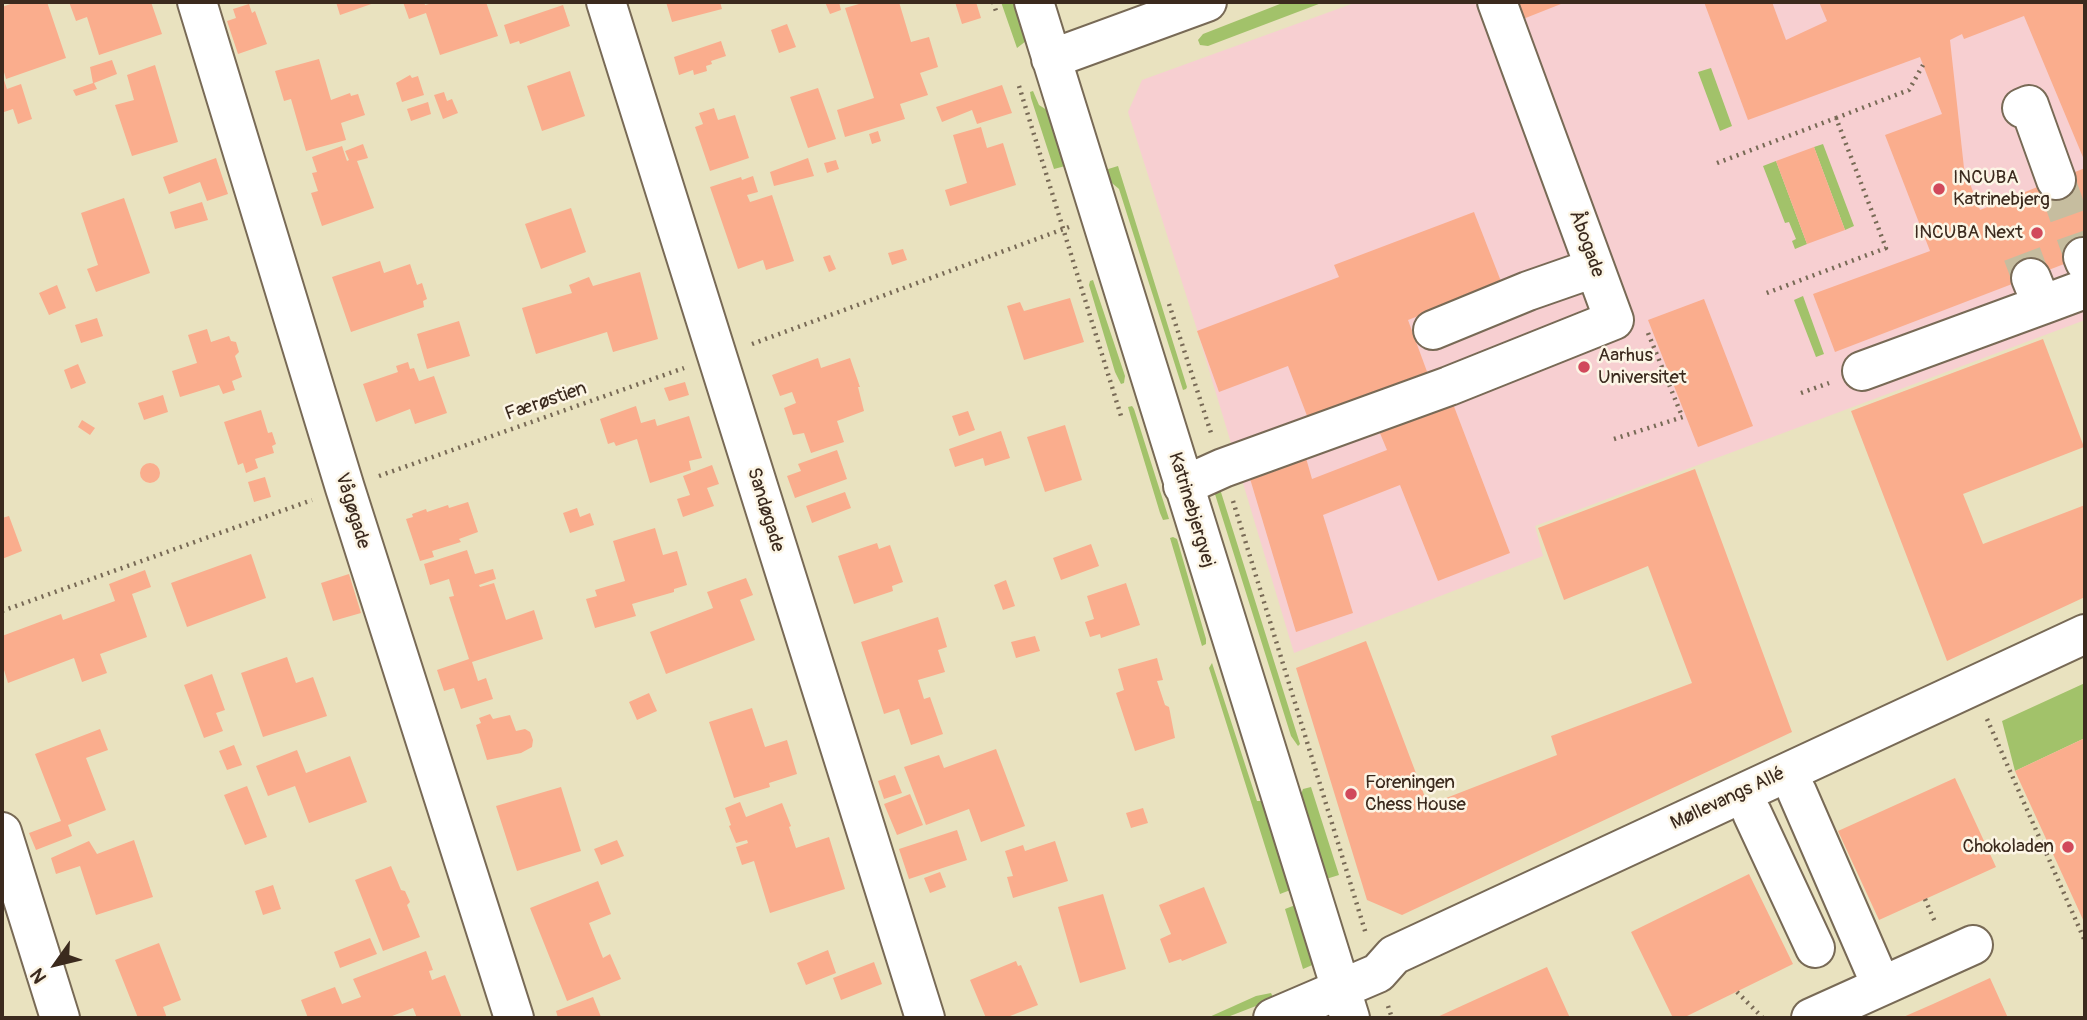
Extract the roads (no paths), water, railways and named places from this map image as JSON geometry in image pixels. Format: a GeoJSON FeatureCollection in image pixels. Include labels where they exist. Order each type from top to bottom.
{"type":"FeatureCollection","features":[{"type":"Feature","properties":{"kind":"street","name":"Vågøgade"},"geometry":{"type":"LineString","coordinates":[[197,2],[345,488],[514,1018]]}},
{"type":"Feature","properties":{"kind":"street","name":"Sandøgade"},"geometry":{"type":"LineString","coordinates":[[606,2],[925,1018]]}},
{"type":"Feature","properties":{"kind":"street","name":"Katrinebjergvej"},"geometry":{"type":"LineString","coordinates":[[1034,2],[1345,1005]]}},
{"type":"Feature","properties":{"kind":"street"},"geometry":{"type":"LineString","coordinates":[[1051,59],[1207,2]]}},
{"type":"Feature","properties":{"kind":"street","name":"Åbogade"},"geometry":{"type":"LineString","coordinates":[[1183,486],[1223,468],[1449,386],[1614,320],[1497,2]]}},
{"type":"Feature","properties":{"kind":"street"},"geometry":{"type":"LineString","coordinates":[[2022,108],[2029,105],[2056,180]]}},
{"type":"Feature","properties":{"kind":"street"},"geometry":{"type":"LineString","coordinates":[[1433,330],[1528,291],[1594,268]]}},
{"type":"Feature","properties":{"kind":"street"},"geometry":{"type":"LineString","coordinates":[[1862,371],[2085,269]]}},
{"type":"Feature","properties":{"kind":"street","name":"Møllevangs Allé"},"geometry":{"type":"LineString","coordinates":[[1273,1018],[1345,1005],[1394,955],[2085,634]]}},
{"type":"Feature","properties":{"kind":"street","name":"Møllevangs Allé"},"geometry":{"type":"LineString","coordinates":[[1378,973],[1405,975],[2085,659]]}},
{"type":"Feature","properties":{"kind":"street"},"geometry":{"type":"LineString","coordinates":[[1797,792],[1881,985]]}},
{"type":"Feature","properties":{"kind":"street"},"geometry":{"type":"LineString","coordinates":[[1752,813],[1815,948]]}},
{"type":"Feature","properties":{"kind":"street"},"geometry":{"type":"LineString","coordinates":[[2,832],[60,1018]]}},
{"type":"Feature","properties":{"kind":"street"},"geometry":{"type":"LineString","coordinates":[[1811,1018],[1973,945]]}},
{"type":"Feature","properties":{"kind":"tunnel"},"geometry":{"type":"LineString","coordinates":[[2056,180],[2083,257]]}},
{"type":"Feature","properties":{"kind":"tunnel"},"geometry":{"type":"LineString","coordinates":[[2022,254],[2031,278]]}},
{"type":"Feature","properties":{"kind":"place","name":"INCUBA Katrinebjerg"},"geometry":{"type":"Point","coordinates":[1939,189]}},
{"type":"Feature","properties":{"kind":"place","name":"INCUBA Next"},"geometry":{"type":"Point","coordinates":[2037,233]}},
{"type":"Feature","properties":{"kind":"place","name":"Aarhus Universitet"},"geometry":{"type":"Point","coordinates":[1584,367]}},
{"type":"Feature","properties":{"kind":"place","name":"Foreningen Chess House"},"geometry":{"type":"Point","coordinates":[1351,794]}},
{"type":"Feature","properties":{"kind":"place","name":"Chokoladen"},"geometry":{"type":"Point","coordinates":[2068,847]}}]}
